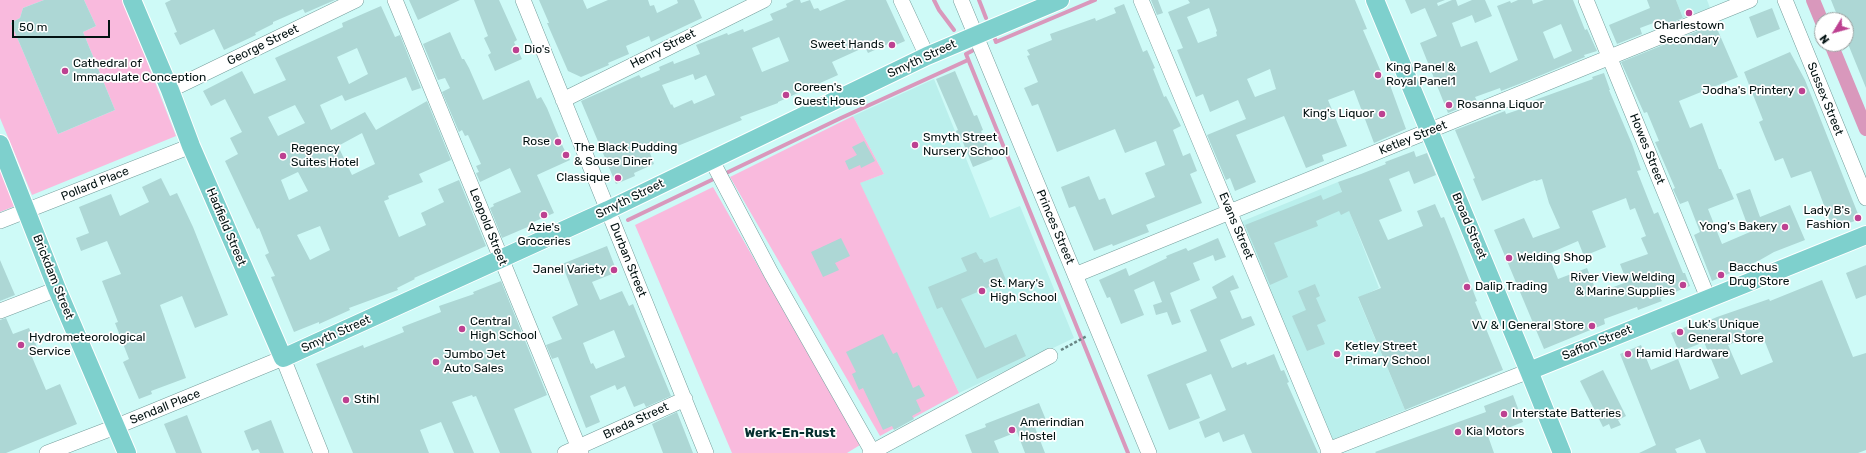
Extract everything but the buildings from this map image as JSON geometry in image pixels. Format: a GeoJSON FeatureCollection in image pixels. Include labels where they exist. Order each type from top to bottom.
{"type":"FeatureCollection","features":[{"type":"Feature","properties":{"kind":"main road","name":"Hadfield Street"},"geometry":{"type":"LineString","coordinates":[[132,0],[170,90],[191,146],[283,358]]}},
{"type":"Feature","properties":{"kind":"main road","name":"Smyth Street"},"geometry":{"type":"LineString","coordinates":[[283,358],[608,210],[927,56],[1060,0]]}},
{"type":"Feature","properties":{"kind":"main road","name":"Broad Street"},"geometry":{"type":"LineString","coordinates":[[1375,0],[1529,371],[1555,451]]}},
{"type":"Feature","properties":{"kind":"main road","name":"Brickdam Street"},"geometry":{"type":"LineString","coordinates":[[0,144],[57,289],[127,453]]}},
{"type":"Feature","properties":{"kind":"main road","name":"Saffon Street"},"geometry":{"type":"LineString","coordinates":[[1529,371],[1866,235]]}},
{"type":"Feature","properties":{"kind":"street","name":"George Street"},"geometry":{"type":"LineString","coordinates":[[170,90],[337,4],[356,0]]}},
{"type":"Feature","properties":{"kind":"street","name":"Leopold Street"},"geometry":{"type":"LineString","coordinates":[[395,0],[580,450]]}},
{"type":"Feature","properties":{"kind":"street","name":"Durban Street"},"geometry":{"type":"LineString","coordinates":[[523,0],[706,453]]}},
{"type":"Feature","properties":{"kind":"street","name":"Henry Street"},"geometry":{"type":"LineString","coordinates":[[563,100],[764,0]]}},
{"type":"Feature","properties":{"kind":"street"},"geometry":{"type":"LineString","coordinates":[[901,0],[927,56]]}},
{"type":"Feature","properties":{"kind":"street","name":"Princes Street"},"geometry":{"type":"LineString","coordinates":[[960,0],[1148,452]]}},
{"type":"Feature","properties":{"kind":"street","name":"Evans Street"},"geometry":{"type":"LineString","coordinates":[[1141,0],[1329,452]]}},
{"type":"Feature","properties":{"kind":"street","name":"Howes Street"},"geometry":{"type":"LineString","coordinates":[[1586,0],[1708,298]]}},
{"type":"Feature","properties":{"kind":"street","name":"Ketley Street"},"geometry":{"type":"LineString","coordinates":[[1075,275],[1750,0]]}},
{"type":"Feature","properties":{"kind":"street","name":"Sussex Street"},"geometry":{"type":"LineString","coordinates":[[1789,1],[1866,198]]}},
{"type":"Feature","properties":{"kind":"street","name":"Pollard Place"},"geometry":{"type":"LineString","coordinates":[[0,222],[191,146]]}},
{"type":"Feature","properties":{"kind":"street"},"geometry":{"type":"LineString","coordinates":[[711,159],[771,273],[872,453],[1050,356]]}},
{"type":"Feature","properties":{"kind":"street"},"geometry":{"type":"LineString","coordinates":[[0,311],[57,289]]}},
{"type":"Feature","properties":{"kind":"street","name":"Sendall Place"},"geometry":{"type":"LineString","coordinates":[[47,453],[115,427],[283,358]]}},
{"type":"Feature","properties":{"kind":"street","name":"Hadfield Street"},"geometry":{"type":"LineString","coordinates":[[283,358],[321,453]]}},
{"type":"Feature","properties":{"kind":"street","name":"Saffon Street"},"geometry":{"type":"LineString","coordinates":[[1329,452],[1529,371]]}},
{"type":"Feature","properties":{"kind":"street","name":"Breda Street"},"geometry":{"type":"LineString","coordinates":[[565,453],[580,450],[684,399]]}},
{"type":"Feature","properties":{"kind":"path"},"geometry":{"type":"LineString","coordinates":[[1074,343],[1092,333]]}},
{"type":"Feature","properties":{"kind":"shaded area"},"geometry":{"type":"Polygon","coordinates":[[[0,0],[44,0],[23,8],[20,18],[11,23],[58,134],[115,110],[83,32],[96,26],[84,0],[123,0],[176,136],[32,195],[0,118],[0,0]]]}},
{"type":"Feature","properties":{"kind":"shaded area","name":"Charlestown Secondary"},"geometry":{"type":"Polygon","coordinates":[[[1676,0],[1707,0],[1710,8],[1683,18],[1676,0]]]}},
{"type":"Feature","properties":{"kind":"shaded area","name":"St. Mary's High School"},"geometry":{"type":"Polygon","coordinates":[[[934,79],[990,218],[1020,206],[1074,338],[959,393],[859,183],[884,174],[853,116],[934,79]]]}},
{"type":"Feature","properties":{"kind":"shaded area"},"geometry":{"type":"Polygon","coordinates":[[[853,116],[884,174],[860,183],[959,393],[880,436],[730,177],[853,116]]]}},
{"type":"Feature","properties":{"kind":"shaded area"},"geometry":{"type":"Polygon","coordinates":[[[0,167],[15,206],[0,212],[0,167]]]}},
{"type":"Feature","properties":{"kind":"shaded area","name":"Ketley Street Primary School"},"geometry":{"type":"Polygon","coordinates":[[[1338,182],[1379,288],[1358,298],[1405,410],[1329,441],[1238,223],[1338,182]]]}},
{"type":"Feature","properties":{"kind":"shaded area"},"geometry":{"type":"Polygon","coordinates":[[[713,187],[860,445],[847,453],[732,453],[635,225],[713,187]]]}},
{"type":"Feature","properties":{"kind":"waterway"},"geometry":{"type":"LineString","coordinates":[[934,0],[939,10],[954,30]]}},
{"type":"Feature","properties":{"kind":"waterway"},"geometry":{"type":"LineString","coordinates":[[979,0],[986,18]]}},
{"type":"Feature","properties":{"kind":"waterway"},"geometry":{"type":"LineString","coordinates":[[995,39],[996,42],[1095,0]]}},
{"type":"Feature","properties":{"kind":"waterway"},"geometry":{"type":"LineString","coordinates":[[1813,0],[1818,12]]}},
{"type":"Feature","properties":{"kind":"waterway"},"geometry":{"type":"LineString","coordinates":[[972,51],[966,54],[1128,453]]}},
{"type":"Feature","properties":{"kind":"waterway"},"geometry":{"type":"LineString","coordinates":[[1834,52],[1866,129]]}},
{"type":"Feature","properties":{"kind":"waterway"},"geometry":{"type":"LineString","coordinates":[[628,220],[841,118],[968,60]]}},
{"type":"Feature","properties":{"kind":"place","name":"Charlestown Secondary"},"geometry":{"type":"Point","coordinates":[1689,13]}},
{"type":"Feature","properties":{"kind":"place","name":"Sweet Hands"},"geometry":{"type":"Point","coordinates":[892,45]}},
{"type":"Feature","properties":{"kind":"place","name":"Dio's"},"geometry":{"type":"Point","coordinates":[516,50]}},
{"type":"Feature","properties":{"kind":"place","name":"Cathedral of Immaculate Conception"},"geometry":{"type":"Point","coordinates":[65,71]}},
{"type":"Feature","properties":{"kind":"place","name":"King Panel & Royal Panel1"},"geometry":{"type":"Point","coordinates":[1378,75]}},
{"type":"Feature","properties":{"kind":"place","name":"Jodha's Printery"},"geometry":{"type":"Point","coordinates":[1802,91]}},
{"type":"Feature","properties":{"kind":"place","name":"Coreen's Guest House"},"geometry":{"type":"Point","coordinates":[786,95]}},
{"type":"Feature","properties":{"kind":"place","name":"Rosanna Liquor"},"geometry":{"type":"Point","coordinates":[1449,105]}},
{"type":"Feature","properties":{"kind":"place","name":"King's Liquor"},"geometry":{"type":"Point","coordinates":[1382,114]}},
{"type":"Feature","properties":{"kind":"place","name":"Rose"},"geometry":{"type":"Point","coordinates":[558,142]}},
{"type":"Feature","properties":{"kind":"place","name":"Smyth Street Nursery School"},"geometry":{"type":"Point","coordinates":[915,145]}},
{"type":"Feature","properties":{"kind":"place","name":"The Black Pudding & Souse Diner"},"geometry":{"type":"Point","coordinates":[566,155]}},
{"type":"Feature","properties":{"kind":"place","name":"Regency Suites Hotel"},"geometry":{"type":"Point","coordinates":[283,156]}},
{"type":"Feature","properties":{"kind":"place","name":"Classique"},"geometry":{"type":"Point","coordinates":[618,178]}},
{"type":"Feature","properties":{"kind":"place","name":"Azie's Groceries"},"geometry":{"type":"Point","coordinates":[544,215]}},
{"type":"Feature","properties":{"kind":"place","name":"Lady B's Fashion"},"geometry":{"type":"Point","coordinates":[1858,218]}},
{"type":"Feature","properties":{"kind":"place","name":"Yong's Bakery"},"geometry":{"type":"Point","coordinates":[1785,227]}},
{"type":"Feature","properties":{"kind":"place","name":"Welding Shop"},"geometry":{"type":"Point","coordinates":[1509,258]}},
{"type":"Feature","properties":{"kind":"place","name":"Janel Variety"},"geometry":{"type":"Point","coordinates":[614,270]}},
{"type":"Feature","properties":{"kind":"place","name":"Bacchus Drug Store"},"geometry":{"type":"Point","coordinates":[1721,275]}},
{"type":"Feature","properties":{"kind":"place","name":"River View Welding & Marine Supplies"},"geometry":{"type":"Point","coordinates":[1683,285]}},
{"type":"Feature","properties":{"kind":"place","name":"Dalip Trading"},"geometry":{"type":"Point","coordinates":[1467,287]}},
{"type":"Feature","properties":{"kind":"place","name":"St. Mary's High School"},"geometry":{"type":"Point","coordinates":[982,291]}},
{"type":"Feature","properties":{"kind":"place","name":"VV & I General Store"},"geometry":{"type":"Point","coordinates":[1592,326]}},
{"type":"Feature","properties":{"kind":"place","name":"Central High School"},"geometry":{"type":"Point","coordinates":[462,329]}},
{"type":"Feature","properties":{"kind":"place","name":"Luk's Unique General Store"},"geometry":{"type":"Point","coordinates":[1680,332]}},
{"type":"Feature","properties":{"kind":"place","name":"Hydrometeorological Service"},"geometry":{"type":"Point","coordinates":[21,345]}},
{"type":"Feature","properties":{"kind":"place","name":"Ketley Street Primary School"},"geometry":{"type":"Point","coordinates":[1337,354]}},
{"type":"Feature","properties":{"kind":"place","name":"Hamid Hardware"},"geometry":{"type":"Point","coordinates":[1628,354]}},
{"type":"Feature","properties":{"kind":"place","name":"Jumbo Jet Auto Sales"},"geometry":{"type":"Point","coordinates":[436,362]}},
{"type":"Feature","properties":{"kind":"place","name":"Stihl"},"geometry":{"type":"Point","coordinates":[346,400]}},
{"type":"Feature","properties":{"kind":"place","name":"Interstate Batteries"},"geometry":{"type":"Point","coordinates":[1504,414]}},
{"type":"Feature","properties":{"kind":"place","name":"Amerindian Hostel"},"geometry":{"type":"Point","coordinates":[1012,430]}},
{"type":"Feature","properties":{"kind":"place","name":"Kia Motors"},"geometry":{"type":"Point","coordinates":[1458,432]}},
{"type":"Feature","properties":{"kind":"district","name":"Werk-En-Rust"},"geometry":{"type":"Point","coordinates":[790,433]}}]}
